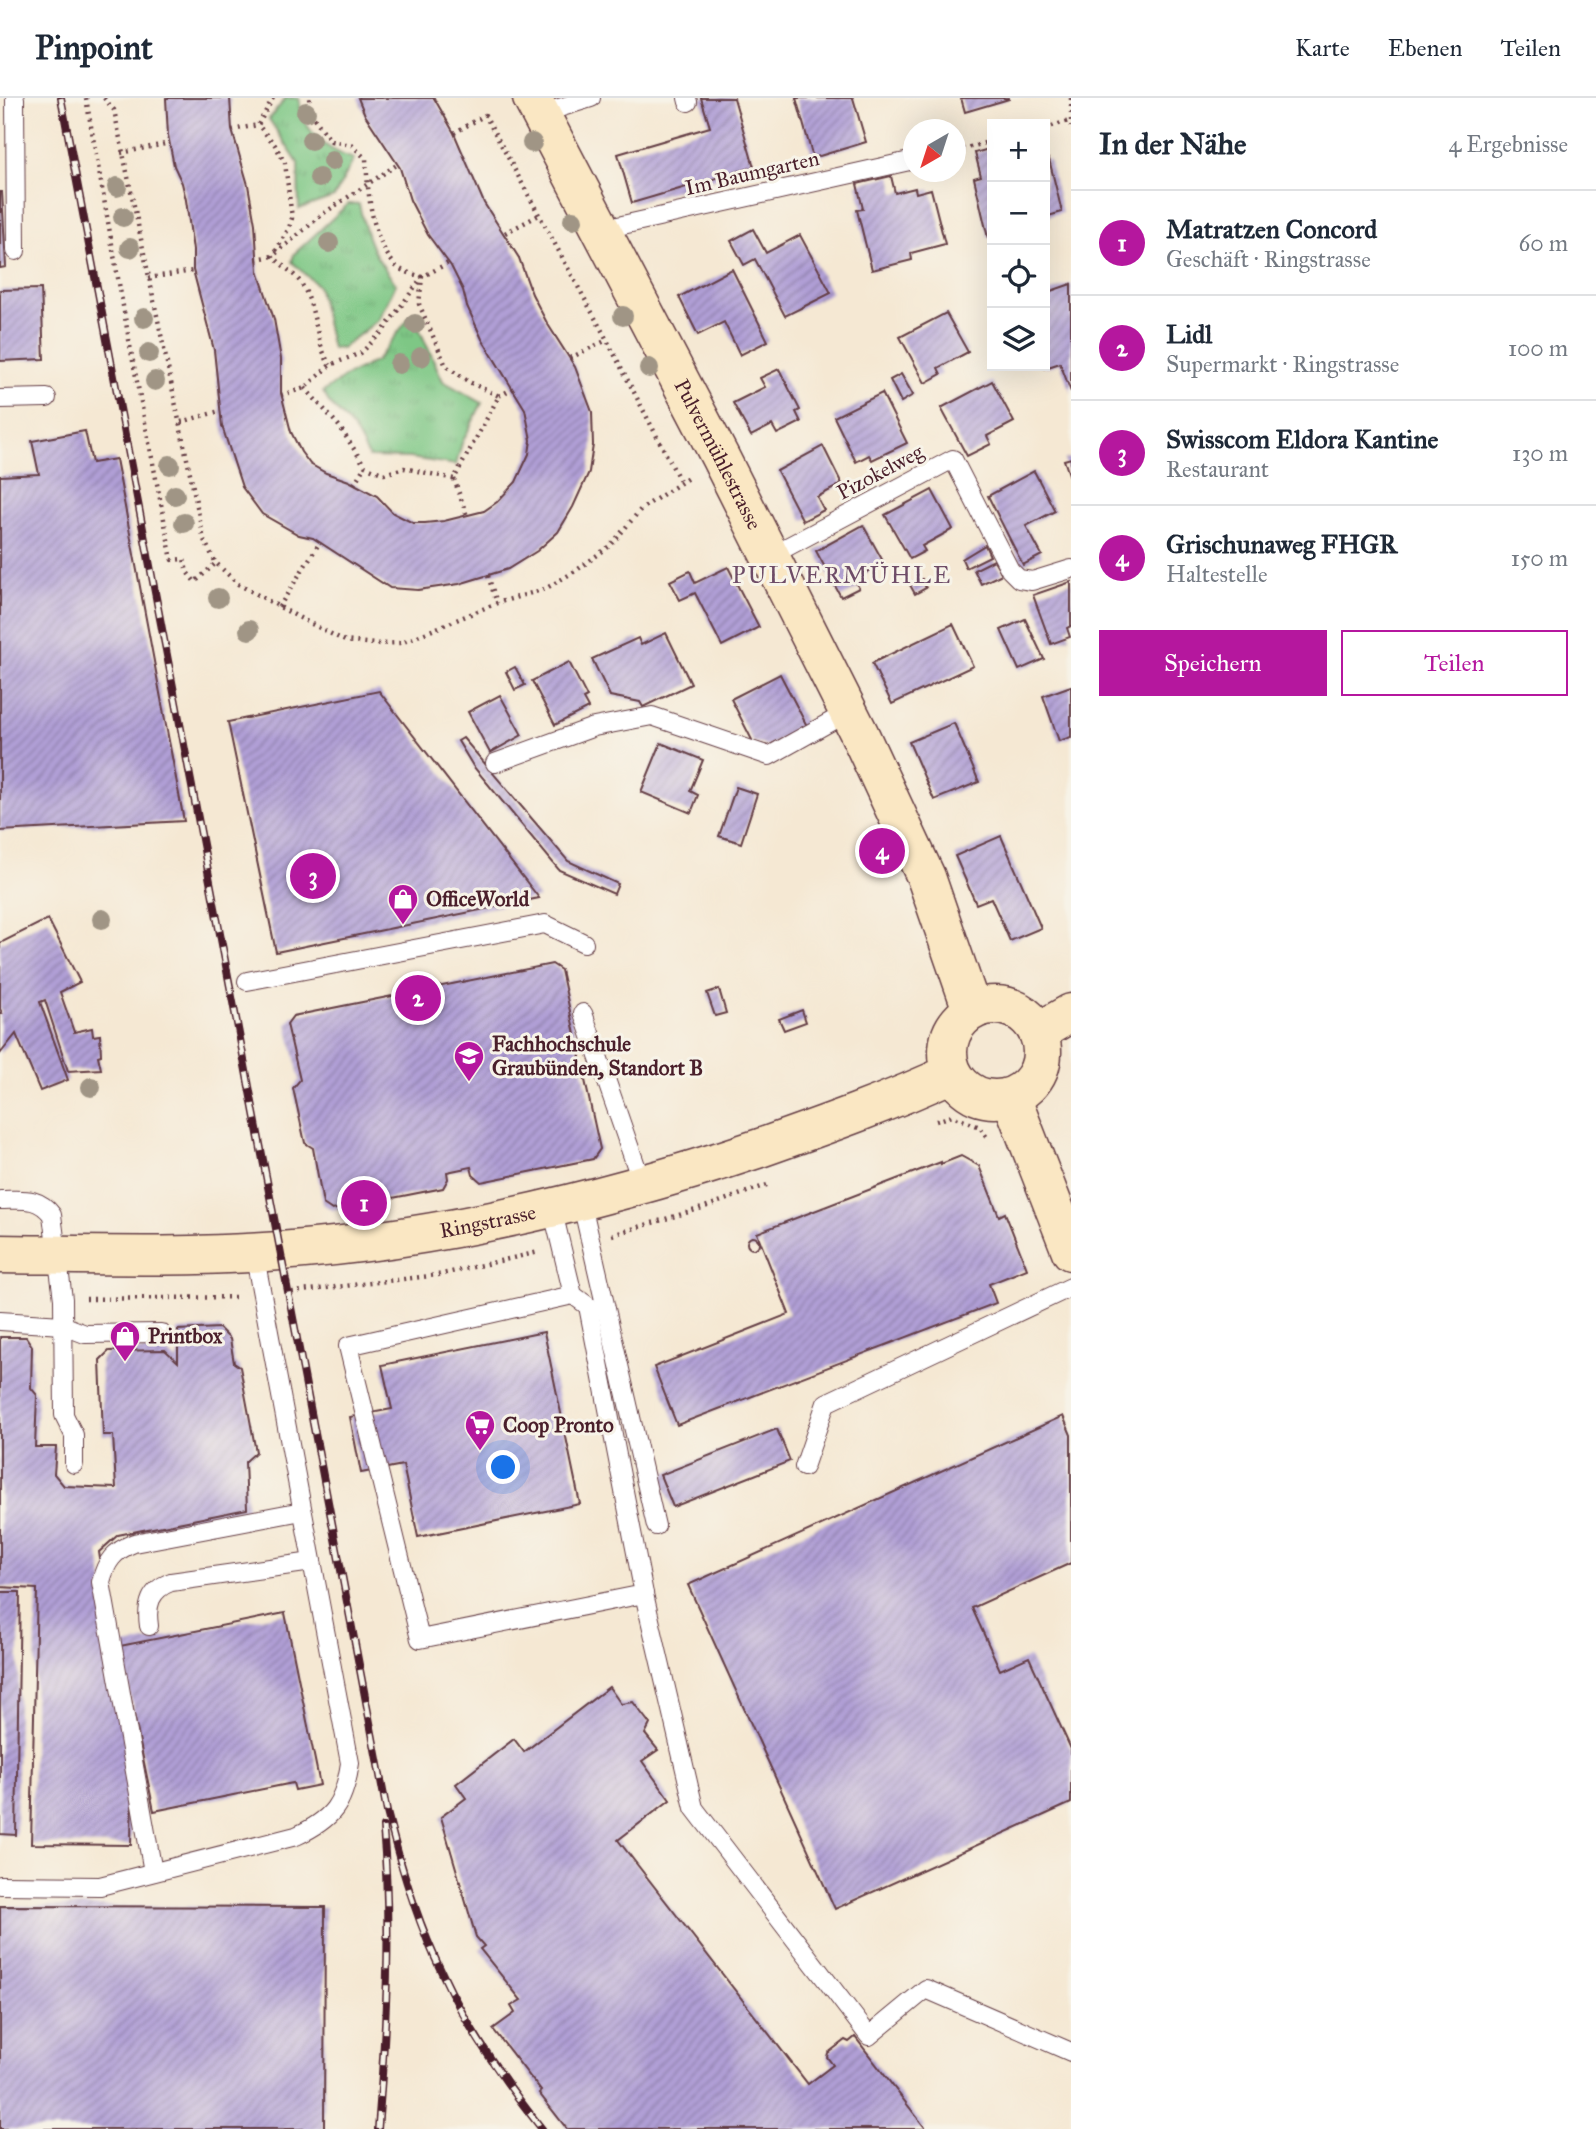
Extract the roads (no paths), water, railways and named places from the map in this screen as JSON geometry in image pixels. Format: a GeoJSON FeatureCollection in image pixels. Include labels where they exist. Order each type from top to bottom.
{"type":"FeatureCollection","features":[{"type":"Feature","properties":{"kind":"main road","name":"Pulvermühlestrasse"},"geometry":{"type":"LineString","coordinates":[[536,106],[720,457],[848,712],[926,877],[972,1010]]}},
{"type":"Feature","properties":{"kind":"main road"},"geometry":{"type":"LineString","coordinates":[[997,1004],[1009,1007],[1021,1013],[1038,1031],[1042,1047],[1041,1062],[1035,1077],[1024,1089],[1011,1097],[984,1098],[971,1093],[952,1073],[948,1044],[952,1031],[972,1010],[997,1004]]}},
{"type":"Feature","properties":{"kind":"main road"},"geometry":{"type":"LineString","coordinates":[[1038,1031],[1071,1013]]}},
{"type":"Feature","properties":{"kind":"main road","name":"Ringstrasse"},"geometry":{"type":"LineString","coordinates":[[0,1254],[155,1257],[330,1246],[427,1233],[643,1185],[808,1131],[906,1094],[952,1073]]}},
{"type":"Feature","properties":{"kind":"main road"},"geometry":{"type":"LineString","coordinates":[[1011,1097],[1046,1193],[1071,1251]]}},
{"type":"Feature","properties":{"kind":"lane"},"geometry":{"type":"LineString","coordinates":[[15,98],[16,251]]}},
{"type":"Feature","properties":{"kind":"lane"},"geometry":{"type":"LineString","coordinates":[[536,106],[592,98]]}},
{"type":"Feature","properties":{"kind":"lane","name":"Im Baumgarten"},"geometry":{"type":"LineString","coordinates":[[600,230],[903,162]]}},
{"type":"Feature","properties":{"kind":"lane"},"geometry":{"type":"LineString","coordinates":[[0,399],[47,398]]}},
{"type":"Feature","properties":{"kind":"lane","name":"Pizokelweg"},"geometry":{"type":"LineString","coordinates":[[770,556],[953,459],[1010,570],[1019,579],[1032,581],[1071,569]]}},
{"type":"Feature","properties":{"kind":"lane"},"geometry":{"type":"LineString","coordinates":[[495,763],[594,727],[652,716],[769,756],[848,712]]}},
{"type":"Feature","properties":{"kind":"lane"},"geometry":{"type":"LineString","coordinates":[[247,981],[545,924],[584,943]]}},
{"type":"Feature","properties":{"kind":"lane"},"geometry":{"type":"LineString","coordinates":[[583,1013],[643,1185]]}},
{"type":"Feature","properties":{"kind":"lane"},"geometry":{"type":"LineString","coordinates":[[0,1200],[36,1200],[45,1205],[52,1215],[63,1299],[64,1415],[74,1435],[74,1464]]}},
{"type":"Feature","properties":{"kind":"lane"},"geometry":{"type":"LineString","coordinates":[[566,1204],[573,1295]]}},
{"type":"Feature","properties":{"kind":"lane"},"geometry":{"type":"LineString","coordinates":[[566,1204],[656,1526]]}},
{"type":"Feature","properties":{"kind":"lane"},"geometry":{"type":"LineString","coordinates":[[0,1885],[100,1886],[296,1836],[318,1826],[336,1809],[346,1787],[350,1763],[254,1252]]}},
{"type":"Feature","properties":{"kind":"lane"},"geometry":{"type":"LineString","coordinates":[[804,1467],[826,1403],[1071,1287]]}},
{"type":"Feature","properties":{"kind":"lane"},"geometry":{"type":"LineString","coordinates":[[644,1594],[419,1639],[348,1346],[573,1295],[588,1306],[644,1594],[694,1808],[869,2036],[926,1989],[1071,2052]]}},
{"type":"Feature","properties":{"kind":"lane"},"geometry":{"type":"LineString","coordinates":[[0,1321],[62,1325],[85,1334],[161,1333]]}},
{"type":"Feature","properties":{"kind":"lane"},"geometry":{"type":"LineString","coordinates":[[153,1872],[101,1582],[104,1568],[121,1548],[134,1543],[302,1511]]}},
{"type":"Feature","properties":{"kind":"lane"},"geometry":{"type":"LineString","coordinates":[[149,1626],[150,1600],[155,1591],[171,1582],[312,1562]]}},
{"type":"Feature","properties":{"kind":"railway"},"geometry":{"type":"LineString","coordinates":[[61,98],[387,1812],[411,1895],[443,1975],[488,2055],[542,2129]]}},
{"type":"Feature","properties":{"kind":"railway"},"geometry":{"type":"LineString","coordinates":[[378,2129],[387,1978],[383,1827]]}},
{"type":"Feature","properties":{"kind":"place","name":"Grischunaweg FHGR"},"geometry":{"type":"Point","coordinates":[882,851]}},
{"type":"Feature","properties":{"kind":"place","name":"Swisscom Eldora Kantine"},"geometry":{"type":"Point","coordinates":[313,876]}},
{"type":"Feature","properties":{"kind":"place","name":"OfficeWorld"},"geometry":{"type":"Point","coordinates":[403,926]}},
{"type":"Feature","properties":{"kind":"place","name":"Lidl"},"geometry":{"type":"Point","coordinates":[418,998]}},
{"type":"Feature","properties":{"kind":"place","name":"Fachhochschule Graubünden, Standort B"},"geometry":{"type":"Point","coordinates":[469,1083]}},
{"type":"Feature","properties":{"kind":"place","name":"Matratzen Concord"},"geometry":{"type":"Point","coordinates":[364,1203]}},
{"type":"Feature","properties":{"kind":"place","name":"Printbox"},"geometry":{"type":"Point","coordinates":[125,1363]}},
{"type":"Feature","properties":{"kind":"place","name":"Coop Pronto"},"geometry":{"type":"Point","coordinates":[480,1452]}},
{"type":"Feature","properties":{"kind":"district","name":"PULVERMÜHLE"},"geometry":{"type":"Point","coordinates":[842,575]}}]}
